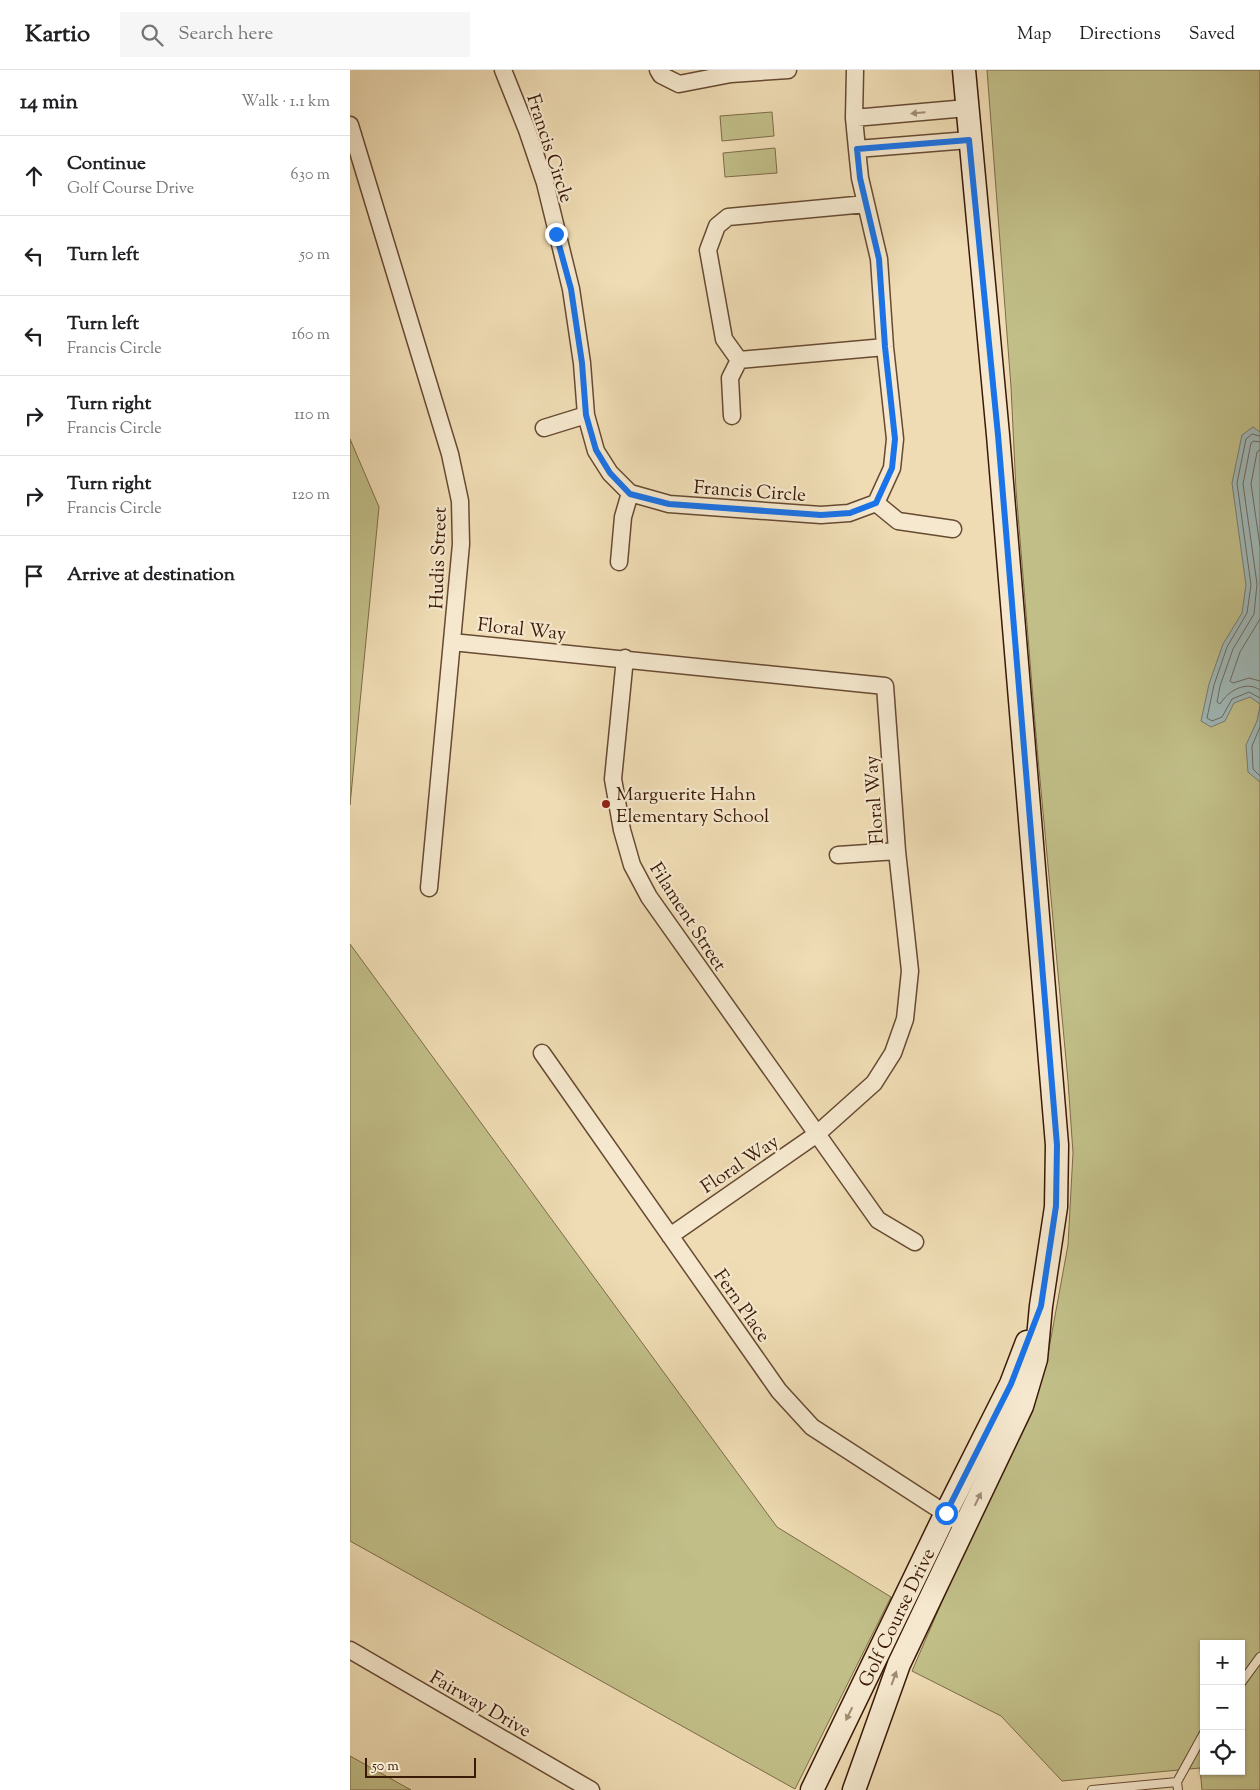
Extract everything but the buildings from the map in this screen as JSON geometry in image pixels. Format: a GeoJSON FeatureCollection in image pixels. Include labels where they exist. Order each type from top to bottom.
{"type":"FeatureCollection","features":[{"type":"Feature","properties":{"kind":"street","name":"Francis Circle"},"geometry":{"type":"LineString","coordinates":[[503,70],[527,130],[544,183],[571,289],[582,363],[586,415],[596,450],[610,473],[630,494],[669,504],[821,515],[850,513],[876,503]]}},
{"type":"Feature","properties":{"kind":"street"},"geometry":{"type":"LineString","coordinates":[[658,70],[661,75],[679,84],[731,74],[788,70]]}},
{"type":"Feature","properties":{"kind":"street"},"geometry":{"type":"LineString","coordinates":[[855,70],[854,118],[860,178],[879,259],[885,347],[895,439],[892,468],[876,503],[898,522],[953,529]]}},
{"type":"Feature","properties":{"kind":"street","name":"Golf Course Drive"},"geometry":{"type":"LineString","coordinates":[[854,1790],[899,1664],[1022,1406],[1036,1359],[1041,1306],[1056,1206],[1057,1145],[998,435],[969,140],[964,70]]}},
{"type":"Feature","properties":{"kind":"street"},"geometry":{"type":"LineString","coordinates":[[854,118],[967,108]]}},
{"type":"Feature","properties":{"kind":"street","name":"Hudis Street"},"geometry":{"type":"LineString","coordinates":[[350,125],[450,454],[460,501],[460,544],[429,888]]}},
{"type":"Feature","properties":{"kind":"street"},"geometry":{"type":"LineString","coordinates":[[857,149],[969,140]]}},
{"type":"Feature","properties":{"kind":"street"},"geometry":{"type":"LineString","coordinates":[[739,360],[724,338],[708,250],[717,226],[728,217],[866,204]]}},
{"type":"Feature","properties":{"kind":"street"},"geometry":{"type":"LineString","coordinates":[[739,360],[885,347]]}},
{"type":"Feature","properties":{"kind":"street"},"geometry":{"type":"LineString","coordinates":[[732,416],[730,378],[739,360]]}},
{"type":"Feature","properties":{"kind":"street"},"geometry":{"type":"LineString","coordinates":[[544,428],[586,415]]}},
{"type":"Feature","properties":{"kind":"street"},"geometry":{"type":"LineString","coordinates":[[619,562],[623,517],[630,494]]}},
{"type":"Feature","properties":{"kind":"street","name":"Floral Way"},"geometry":{"type":"LineString","coordinates":[[452,642],[625,658],[885,686],[897,851],[910,971],[905,1019],[893,1053],[874,1083],[817,1134],[670,1236]]}},
{"type":"Feature","properties":{"kind":"street","name":"Filament Street"},"geometry":{"type":"LineString","coordinates":[[625,658],[614,779],[622,830],[632,865],[649,897],[802,1116],[878,1220],[915,1242]]}},
{"type":"Feature","properties":{"kind":"street"},"geometry":{"type":"LineString","coordinates":[[838,855],[897,851]]}},
{"type":"Feature","properties":{"kind":"street","name":"Fern Place"},"geometry":{"type":"LineString","coordinates":[[542,1053],[779,1391],[812,1427],[965,1526]]}},
{"type":"Feature","properties":{"kind":"street","name":"Golf Course Drive"},"geometry":{"type":"LineString","coordinates":[[812,1790],[946,1513],[1011,1384],[1041,1306]]}},
{"type":"Feature","properties":{"kind":"street","name":"Fairway Drive"},"geometry":{"type":"LineString","coordinates":[[350,1650],[591,1790]]}},
{"type":"Feature","properties":{"kind":"lane"},"geometry":{"type":"LineString","coordinates":[[1245,1677],[1260,1657]]}},
{"type":"Feature","properties":{"kind":"lane"},"geometry":{"type":"LineString","coordinates":[[1092,1790],[1178,1786],[1200,1741]]}},
{"type":"Feature","properties":{"kind":"shaded area"},"geometry":{"type":"Polygon","coordinates":[[[987,70],[1260,70],[1260,1790],[1202,1790],[1201,1775],[1245,1775],[1245,1640],[1200,1640],[1200,1768],[1062,1781],[1001,1716],[912,1671],[960,1560],[1032,1406],[1048,1354],[1068,1245],[1073,1153],[1016,490],[1011,387],[987,70]]]}},
{"type":"Feature","properties":{"kind":"shaded area"},"geometry":{"type":"Polygon","coordinates":[[[772,112],[774,136],[722,141],[720,116],[772,112]]]}},
{"type":"Feature","properties":{"kind":"shaded area"},"geometry":{"type":"Polygon","coordinates":[[[775,148],[777,173],[725,177],[723,153],[775,148]]]}},
{"type":"Feature","properties":{"kind":"shaded area"},"geometry":{"type":"Polygon","coordinates":[[[350,439],[379,507],[350,805],[350,439]]]}},
{"type":"Feature","properties":{"kind":"shaded area"},"geometry":{"type":"Polygon","coordinates":[[[350,944],[777,1527],[891,1597],[795,1789],[350,1541],[350,944]]]}},
{"type":"Feature","properties":{"kind":"shaded area"},"geometry":{"type":"Polygon","coordinates":[[[350,1756],[411,1790],[350,1790],[350,1756]]]}},
{"type":"Feature","properties":{"kind":"water"},"geometry":{"type":"Polygon","coordinates":[[[1253,427],[1260,432],[1260,704],[1250,697],[1234,703],[1225,721],[1211,727],[1201,721],[1209,684],[1223,644],[1242,613],[1246,585],[1232,483],[1242,435],[1253,427]]]}},
{"type":"Feature","properties":{"kind":"water"},"geometry":{"type":"Polygon","coordinates":[[[1260,706],[1260,782],[1248,772],[1246,745],[1257,721],[1260,706]]]}},
{"type":"Feature","properties":{"kind":"place","name":"Marguerite Hahn Elementary School"},"geometry":{"type":"Point","coordinates":[606,804]}},
{"type":"Feature","properties":{"kind":"route"},"geometry":{"type":"LineString","coordinates":[[556,234],[571,289],[582,363],[586,415],[596,450],[610,473],[630,494],[669,504],[701,507],[821,515],[850,513],[876,503],[892,468],[895,439],[885,347],[879,259],[860,178],[857,149],[969,140],[998,435],[1057,1145],[1056,1206],[1041,1306],[1011,1384],[946,1513]]}}]}
